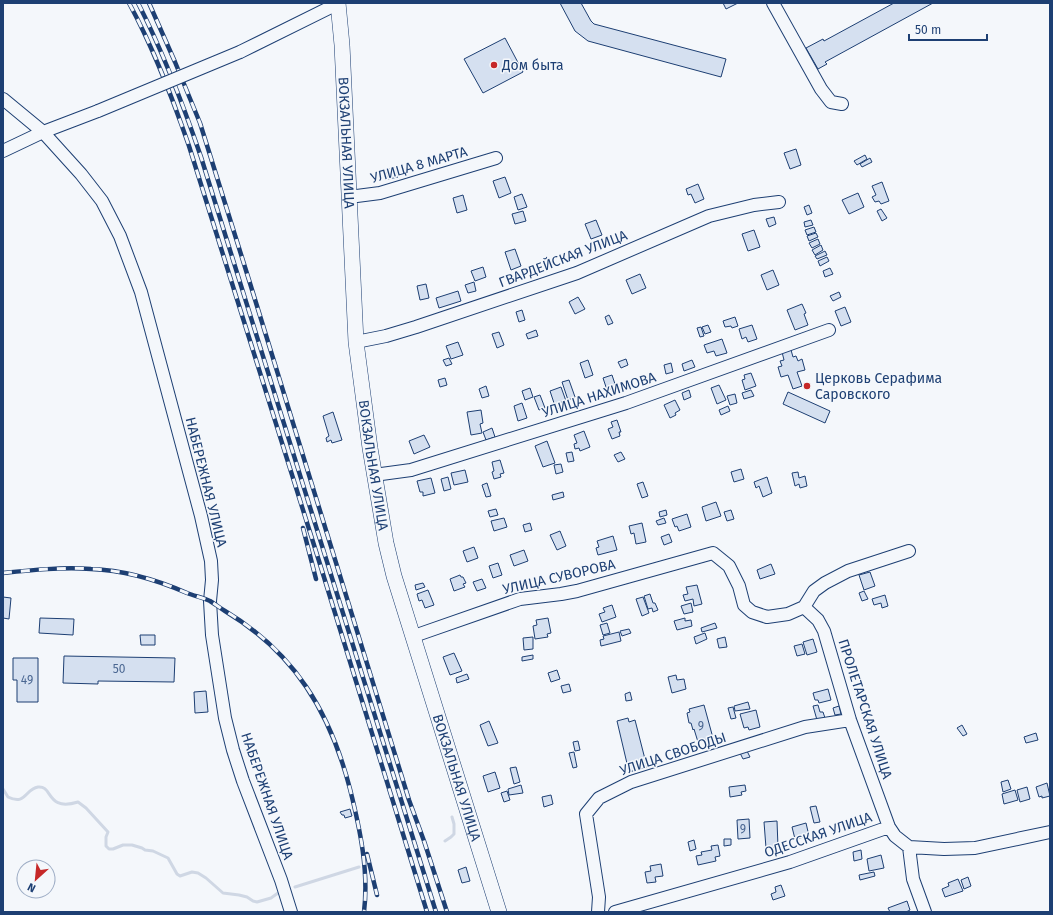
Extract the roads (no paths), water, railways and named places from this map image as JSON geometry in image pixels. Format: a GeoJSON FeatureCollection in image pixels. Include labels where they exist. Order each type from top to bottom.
{"type":"FeatureCollection","features":[{"type":"Feature","properties":{"kind":"main road","name":"ВОКЗАЛЬНАЯ УЛИЦА"},"geometry":{"type":"LineString","coordinates":[[339,3],[356,342],[374,475],[386,543],[394,576],[499,912]]}},
{"type":"Feature","properties":{"kind":"street"},"geometry":{"type":"LineString","coordinates":[[3,152],[43,132],[98,111],[240,52],[339,3]]}},
{"type":"Feature","properties":{"kind":"street"},"geometry":{"type":"LineString","coordinates":[[773,3],[821,89],[831,102],[842,104]]}},
{"type":"Feature","properties":{"kind":"street","name":"НАБЕРЕЖНАЯ УЛИЦА"},"geometry":{"type":"LineString","coordinates":[[3,99],[43,132],[81,174],[102,201],[120,236],[141,292],[211,561],[212,580],[210,601],[212,635],[225,718],[232,750],[281,880],[291,912]]}},
{"type":"Feature","properties":{"kind":"street","name":"УЛИЦА 8 МАРТА"},"geometry":{"type":"LineString","coordinates":[[349,197],[380,192],[496,158]]}},
{"type":"Feature","properties":{"kind":"street","name":"ГВАРДЕЙСКАЯ УЛИЦА"},"geometry":{"type":"LineString","coordinates":[[356,342],[386,336],[416,327],[577,273],[709,216],[754,205],[779,202]]}},
{"type":"Feature","properties":{"kind":"street","name":"УЛИЦА НАХИМОВА"},"geometry":{"type":"LineString","coordinates":[[374,475],[411,470],[626,403],[829,330]]}},
{"type":"Feature","properties":{"kind":"street"},"geometry":{"type":"LineString","coordinates":[[804,607],[814,591],[825,583],[848,571],[909,551]]}},
{"type":"Feature","properties":{"kind":"street","name":"УЛИЦА СУВОРОВА"},"geometry":{"type":"LineString","coordinates":[[414,636],[520,599],[577,591],[713,553],[729,566],[739,586],[744,605],[752,612],[767,617],[788,614],[804,607]]}},
{"type":"Feature","properties":{"kind":"street","name":"ПРОЛЕТАРСКАЯ УЛИЦА"},"geometry":{"type":"LineString","coordinates":[[804,607],[818,620],[824,631],[850,720],[889,827]]}},
{"type":"Feature","properties":{"kind":"street","name":"УЛИЦА СВОБОДЫ"},"geometry":{"type":"LineString","coordinates":[[598,912],[599,897],[586,814],[598,798],[631,782],[797,730],[850,720]]}},
{"type":"Feature","properties":{"kind":"street","name":"ОДЕССКАЯ УЛИЦА"},"geometry":{"type":"LineString","coordinates":[[615,912],[790,862],[889,827],[895,836],[909,847]]}},
{"type":"Feature","properties":{"kind":"street"},"geometry":{"type":"LineString","coordinates":[[925,912],[913,879],[909,847],[944,849],[975,848],[1050,832]]}},
{"type":"Feature","properties":{"kind":"waterway"},"geometry":{"type":"LineString","coordinates":[[3,789],[8,797],[18,800],[34,788],[43,787],[52,798],[60,804],[78,802],[86,808],[108,832],[106,837],[106,846],[109,849],[123,845],[132,845],[145,850],[153,851],[168,858],[177,874],[180,876],[192,872],[198,873],[223,893],[247,897],[257,902],[271,898],[278,893]]}},
{"type":"Feature","properties":{"kind":"waterway"},"geometry":{"type":"LineString","coordinates":[[445,841],[454,834],[452,817]]}},
{"type":"Feature","properties":{"kind":"waterway"},"geometry":{"type":"LineString","coordinates":[[295,887],[359,867]]}},
{"type":"Feature","properties":{"kind":"railway"},"geometry":{"type":"LineString","coordinates":[[129,3],[147,38],[162,73],[189,146],[427,912]]}},
{"type":"Feature","properties":{"kind":"railway"},"geometry":{"type":"LineString","coordinates":[[138,3],[172,78],[201,157],[436,912]]}},
{"type":"Feature","properties":{"kind":"railway"},"geometry":{"type":"LineString","coordinates":[[149,3],[200,123],[409,800],[447,912]]}},
{"type":"Feature","properties":{"kind":"railway"},"geometry":{"type":"LineString","coordinates":[[303,528],[316,579]]}},
{"type":"Feature","properties":{"kind":"railway"},"geometry":{"type":"LineString","coordinates":[[3,573],[80,568],[116,571],[140,576],[210,601],[250,628],[271,646],[290,665],[306,687],[320,710],[342,761],[354,804],[363,850],[365,881],[364,912]]}},
{"type":"Feature","properties":{"kind":"railway"},"geometry":{"type":"LineString","coordinates":[[367,854],[377,895]]}},
{"type":"Feature","properties":{"kind":"place","name":"Дом быта"},"geometry":{"type":"Point","coordinates":[494,65]}},
{"type":"Feature","properties":{"kind":"place","name":"Церковь Серафима Саровского"},"geometry":{"type":"Point","coordinates":[807,386]}}]}
